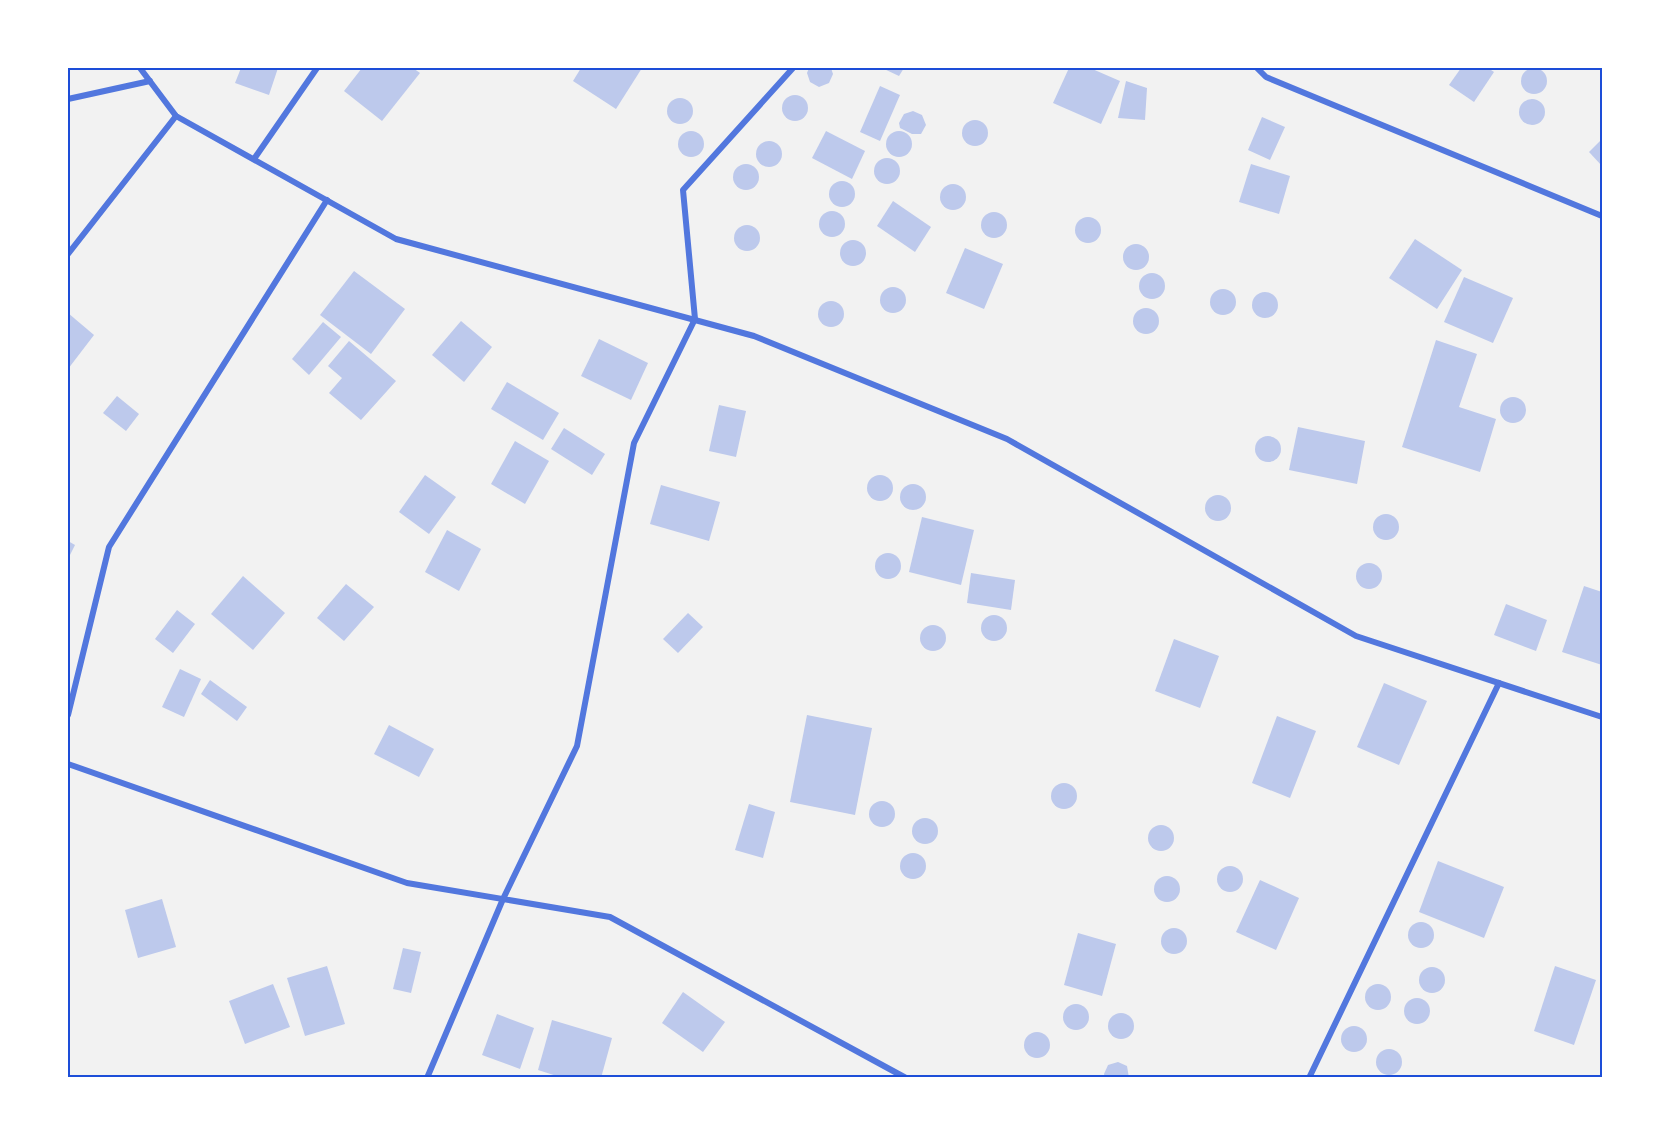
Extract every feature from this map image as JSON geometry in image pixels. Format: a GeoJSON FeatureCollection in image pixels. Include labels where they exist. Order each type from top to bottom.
{"type":"FeatureCollection","features":[{"type":"Feature","properties":{"kind":"street"},"geometry":{"type":"LineString","coordinates":[[140,68],[177,116],[396,238],[754,336],[1007,439],[1356,636],[1602,717]]}},
{"type":"Feature","properties":{"kind":"street"},"geometry":{"type":"LineString","coordinates":[[254,159],[317,68]]}},
{"type":"Feature","properties":{"kind":"street"},"geometry":{"type":"LineString","coordinates":[[427,1077],[503,899],[578,746],[634,443],[695,320],[683,190],[793,68]]}},
{"type":"Feature","properties":{"kind":"street"},"geometry":{"type":"LineString","coordinates":[[1257,68],[1266,77],[1602,216]]}},
{"type":"Feature","properties":{"kind":"street"},"geometry":{"type":"LineString","coordinates":[[1266,77],[1268,68]]}},
{"type":"Feature","properties":{"kind":"street"},"geometry":{"type":"LineString","coordinates":[[68,99],[150,81]]}},
{"type":"Feature","properties":{"kind":"street"},"geometry":{"type":"LineString","coordinates":[[68,254],[177,116]]}},
{"type":"Feature","properties":{"kind":"street"},"geometry":{"type":"LineString","coordinates":[[68,715],[109,547],[327,200]]}},
{"type":"Feature","properties":{"kind":"street"},"geometry":{"type":"LineString","coordinates":[[1309,1077],[1499,683]]}},
{"type":"Feature","properties":{"kind":"street"},"geometry":{"type":"LineString","coordinates":[[68,764],[407,883],[610,917],[906,1077]]}},
{"type":"Feature","properties":{"kind":"building"},"geometry":{"type":"Polygon","coordinates":[[[241,68],[278,68],[269,95],[235,83],[241,68]]]}},
{"type":"Feature","properties":{"kind":"building"},"geometry":{"type":"Polygon","coordinates":[[[362,68],[413,68],[420,73],[382,121],[344,91],[362,68]]]}},
{"type":"Feature","properties":{"kind":"building"},"geometry":{"type":"Polygon","coordinates":[[[581,68],[642,68],[616,109],[573,81],[581,68]]]}},
{"type":"Feature","properties":{"kind":"building"},"geometry":{"type":"Polygon","coordinates":[[[809,68],[831,68],[833,74],[829,83],[819,87],[810,82],[807,73],[809,68]]]}},
{"type":"Feature","properties":{"kind":"building"},"geometry":{"type":"Polygon","coordinates":[[[882,68],[904,68],[899,76],[882,68]]]}},
{"type":"Feature","properties":{"kind":"building"},"geometry":{"type":"Polygon","coordinates":[[[1069,68],[1090,68],[1120,81],[1101,124],[1053,103],[1069,68]]]}},
{"type":"Feature","properties":{"kind":"building"},"geometry":{"type":"Polygon","coordinates":[[[1461,68],[1488,68],[1494,72],[1474,102],[1449,85],[1461,68]]]}},
{"type":"Feature","properties":{"kind":"building"},"geometry":{"type":"Polygon","coordinates":[[[1534,68],[1543,72],[1547,81],[1543,90],[1534,94],[1525,90],[1521,81],[1525,72],[1534,68]]]}},
{"type":"Feature","properties":{"kind":"building"},"geometry":{"type":"Polygon","coordinates":[[[1126,81],[1147,88],[1145,120],[1118,118],[1126,81]]]}},
{"type":"Feature","properties":{"kind":"building"},"geometry":{"type":"Polygon","coordinates":[[[880,86],[900,95],[880,141],[860,132],[880,86]]]}},
{"type":"Feature","properties":{"kind":"building"},"geometry":{"type":"Polygon","coordinates":[[[795,95],[804,99],[808,108],[804,117],[795,121],[786,117],[782,108],[786,99],[795,95]]]}},
{"type":"Feature","properties":{"kind":"building"},"geometry":{"type":"Polygon","coordinates":[[[680,98],[689,102],[693,111],[689,120],[680,124],[671,120],[667,111],[671,102],[680,98]]]}},
{"type":"Feature","properties":{"kind":"building"},"geometry":{"type":"Polygon","coordinates":[[[1532,99],[1541,103],[1545,112],[1541,121],[1532,125],[1523,121],[1519,112],[1523,103],[1532,99]]]}},
{"type":"Feature","properties":{"kind":"building"},"geometry":{"type":"Polygon","coordinates":[[[913,111],[922,115],[926,125],[921,134],[912,134],[900,128],[899,123],[904,114],[913,111]]]}},
{"type":"Feature","properties":{"kind":"building"},"geometry":{"type":"Polygon","coordinates":[[[1262,117],[1285,127],[1270,160],[1248,150],[1262,117]]]}},
{"type":"Feature","properties":{"kind":"building"},"geometry":{"type":"Polygon","coordinates":[[[975,120],[984,124],[988,133],[984,142],[975,146],[966,142],[962,133],[966,124],[975,120]]]}},
{"type":"Feature","properties":{"kind":"building"},"geometry":{"type":"Polygon","coordinates":[[[691,131],[700,135],[704,144],[700,153],[691,157],[682,153],[678,144],[682,135],[691,131]]]}},
{"type":"Feature","properties":{"kind":"building"},"geometry":{"type":"Polygon","coordinates":[[[826,131],[865,151],[852,179],[812,158],[826,131]]]}},
{"type":"Feature","properties":{"kind":"building"},"geometry":{"type":"Polygon","coordinates":[[[899,131],[908,135],[912,144],[908,153],[899,157],[890,153],[886,144],[890,135],[899,131]]]}},
{"type":"Feature","properties":{"kind":"building"},"geometry":{"type":"Polygon","coordinates":[[[1602,139],[1602,166],[1589,152],[1602,139]]]}},
{"type":"Feature","properties":{"kind":"building"},"geometry":{"type":"Polygon","coordinates":[[[769,141],[778,145],[782,154],[778,163],[769,167],[760,163],[756,154],[760,145],[769,141]]]}},
{"type":"Feature","properties":{"kind":"building"},"geometry":{"type":"Polygon","coordinates":[[[887,158],[896,162],[900,171],[896,180],[887,184],[878,180],[874,171],[878,162],[887,158]]]}},
{"type":"Feature","properties":{"kind":"building"},"geometry":{"type":"Polygon","coordinates":[[[746,164],[755,168],[759,177],[755,186],[746,190],[737,186],[733,177],[737,168],[746,164]]]}},
{"type":"Feature","properties":{"kind":"building"},"geometry":{"type":"Polygon","coordinates":[[[1251,164],[1290,176],[1279,214],[1239,202],[1251,164]]]}},
{"type":"Feature","properties":{"kind":"building"},"geometry":{"type":"Polygon","coordinates":[[[842,181],[851,185],[855,194],[851,203],[842,207],[833,203],[829,194],[833,185],[842,181]]]}},
{"type":"Feature","properties":{"kind":"building"},"geometry":{"type":"Polygon","coordinates":[[[953,184],[962,188],[966,197],[962,206],[953,210],[944,206],[940,197],[944,188],[953,184]]]}},
{"type":"Feature","properties":{"kind":"building"},"geometry":{"type":"Polygon","coordinates":[[[893,201],[931,227],[915,252],[877,226],[893,201]]]}},
{"type":"Feature","properties":{"kind":"building"},"geometry":{"type":"Polygon","coordinates":[[[832,211],[841,215],[845,224],[841,233],[832,237],[823,233],[819,224],[823,215],[832,211]]]}},
{"type":"Feature","properties":{"kind":"building"},"geometry":{"type":"Polygon","coordinates":[[[994,212],[1003,216],[1007,225],[1003,234],[994,238],[985,234],[981,225],[985,216],[994,212]]]}},
{"type":"Feature","properties":{"kind":"building"},"geometry":{"type":"Polygon","coordinates":[[[1088,217],[1097,221],[1101,230],[1097,239],[1088,243],[1079,239],[1075,230],[1079,221],[1088,217]]]}},
{"type":"Feature","properties":{"kind":"building"},"geometry":{"type":"Polygon","coordinates":[[[747,225],[756,229],[760,238],[756,247],[747,251],[738,247],[734,238],[738,229],[747,225]]]}},
{"type":"Feature","properties":{"kind":"building"},"geometry":{"type":"Polygon","coordinates":[[[1415,239],[1462,270],[1437,309],[1389,278],[1415,239]]]}},
{"type":"Feature","properties":{"kind":"building"},"geometry":{"type":"Polygon","coordinates":[[[853,240],[862,244],[866,253],[862,262],[853,266],[844,262],[840,253],[844,244],[853,240]]]}},
{"type":"Feature","properties":{"kind":"building"},"geometry":{"type":"Polygon","coordinates":[[[1136,244],[1145,248],[1149,257],[1145,266],[1136,270],[1127,266],[1123,257],[1127,248],[1136,244]]]}},
{"type":"Feature","properties":{"kind":"building"},"geometry":{"type":"Polygon","coordinates":[[[965,248],[1003,264],[984,309],[946,293],[965,248]]]}},
{"type":"Feature","properties":{"kind":"building"},"geometry":{"type":"Polygon","coordinates":[[[354,271],[405,309],[371,354],[320,315],[354,271]]]}},
{"type":"Feature","properties":{"kind":"building"},"geometry":{"type":"Polygon","coordinates":[[[1152,273],[1161,277],[1165,286],[1161,295],[1152,299],[1143,295],[1139,286],[1143,277],[1152,273]]]}},
{"type":"Feature","properties":{"kind":"building"},"geometry":{"type":"Polygon","coordinates":[[[1464,277],[1513,298],[1493,343],[1444,322],[1464,277]]]}},
{"type":"Feature","properties":{"kind":"building"},"geometry":{"type":"Polygon","coordinates":[[[893,287],[902,291],[906,300],[902,309],[893,313],[884,309],[880,300],[884,291],[893,287]]]}},
{"type":"Feature","properties":{"kind":"building"},"geometry":{"type":"Polygon","coordinates":[[[1223,289],[1232,293],[1236,302],[1232,311],[1223,315],[1214,311],[1210,302],[1214,293],[1223,289]]]}},
{"type":"Feature","properties":{"kind":"building"},"geometry":{"type":"Polygon","coordinates":[[[1265,292],[1274,296],[1278,305],[1274,314],[1265,318],[1256,314],[1252,305],[1256,296],[1265,292]]]}},
{"type":"Feature","properties":{"kind":"building"},"geometry":{"type":"Polygon","coordinates":[[[831,301],[840,305],[844,314],[840,323],[831,327],[822,323],[818,314],[822,305],[831,301]]]}},
{"type":"Feature","properties":{"kind":"building"},"geometry":{"type":"Polygon","coordinates":[[[1146,308],[1155,312],[1159,321],[1155,330],[1146,334],[1137,330],[1133,321],[1137,312],[1146,308]]]}},
{"type":"Feature","properties":{"kind":"building"},"geometry":{"type":"Polygon","coordinates":[[[68,313],[94,335],[68,369],[68,313]]]}},
{"type":"Feature","properties":{"kind":"building"},"geometry":{"type":"Polygon","coordinates":[[[461,321],[492,347],[464,382],[432,355],[461,321]]]}},
{"type":"Feature","properties":{"kind":"building"},"geometry":{"type":"Polygon","coordinates":[[[323,322],[341,337],[309,375],[292,359],[323,322]]]}},
{"type":"Feature","properties":{"kind":"building"},"geometry":{"type":"Polygon","coordinates":[[[599,339],[648,363],[631,400],[581,376],[599,339]]]}},
{"type":"Feature","properties":{"kind":"building"},"geometry":{"type":"Polygon","coordinates":[[[1436,340],[1477,354],[1459,407],[1496,419],[1480,472],[1402,447],[1436,340]]]}},
{"type":"Feature","properties":{"kind":"building"},"geometry":{"type":"Polygon","coordinates":[[[349,341],[396,381],[361,420],[329,393],[342,378],[328,366],[349,341]]]}},
{"type":"Feature","properties":{"kind":"building"},"geometry":{"type":"Polygon","coordinates":[[[507,382],[559,413],[543,440],[491,409],[507,382]]]}},
{"type":"Feature","properties":{"kind":"building"},"geometry":{"type":"Polygon","coordinates":[[[117,396],[139,414],[126,431],[103,413],[117,396]]]}},
{"type":"Feature","properties":{"kind":"building"},"geometry":{"type":"Polygon","coordinates":[[[1513,397],[1522,401],[1526,410],[1522,419],[1513,423],[1504,419],[1500,410],[1504,401],[1513,397]]]}},
{"type":"Feature","properties":{"kind":"building"},"geometry":{"type":"Polygon","coordinates":[[[719,405],[746,411],[736,457],[709,451],[719,405]]]}},
{"type":"Feature","properties":{"kind":"building"},"geometry":{"type":"Polygon","coordinates":[[[1298,427],[1365,441],[1357,484],[1289,470],[1298,427]]]}},
{"type":"Feature","properties":{"kind":"building"},"geometry":{"type":"Polygon","coordinates":[[[564,428],[605,454],[592,475],[551,449],[564,428]]]}},
{"type":"Feature","properties":{"kind":"building"},"geometry":{"type":"Polygon","coordinates":[[[1268,436],[1277,440],[1281,449],[1277,458],[1268,462],[1259,458],[1255,449],[1259,440],[1268,436]]]}},
{"type":"Feature","properties":{"kind":"building"},"geometry":{"type":"Polygon","coordinates":[[[515,441],[549,461],[525,504],[491,484],[515,441]]]}},
{"type":"Feature","properties":{"kind":"building"},"geometry":{"type":"Polygon","coordinates":[[[425,475],[456,497],[429,534],[399,512],[425,475]]]}},
{"type":"Feature","properties":{"kind":"building"},"geometry":{"type":"Polygon","coordinates":[[[880,475],[889,479],[893,488],[889,497],[880,501],[871,497],[867,488],[871,479],[880,475]]]}},
{"type":"Feature","properties":{"kind":"building"},"geometry":{"type":"Polygon","coordinates":[[[913,484],[922,488],[926,497],[922,506],[913,510],[904,506],[900,497],[904,488],[913,484]]]}},
{"type":"Feature","properties":{"kind":"building"},"geometry":{"type":"Polygon","coordinates":[[[661,485],[720,502],[709,541],[650,524],[661,485]]]}},
{"type":"Feature","properties":{"kind":"building"},"geometry":{"type":"Polygon","coordinates":[[[1218,495],[1227,499],[1231,508],[1227,517],[1218,521],[1209,517],[1205,508],[1209,499],[1218,495]]]}},
{"type":"Feature","properties":{"kind":"building"},"geometry":{"type":"Polygon","coordinates":[[[1386,514],[1395,518],[1399,527],[1395,536],[1386,540],[1377,536],[1373,527],[1377,518],[1386,514]]]}},
{"type":"Feature","properties":{"kind":"building"},"geometry":{"type":"Polygon","coordinates":[[[922,517],[974,530],[961,585],[909,572],[922,517]]]}},
{"type":"Feature","properties":{"kind":"building"},"geometry":{"type":"Polygon","coordinates":[[[447,530],[481,549],[459,591],[425,572],[447,530]]]}},
{"type":"Feature","properties":{"kind":"building"},"geometry":{"type":"Polygon","coordinates":[[[68,541],[75,545],[68,559],[68,541]]]}},
{"type":"Feature","properties":{"kind":"building"},"geometry":{"type":"Polygon","coordinates":[[[888,553],[897,557],[901,566],[897,575],[888,579],[879,575],[875,566],[879,557],[888,553]]]}},
{"type":"Feature","properties":{"kind":"building"},"geometry":{"type":"Polygon","coordinates":[[[1369,563],[1378,567],[1382,576],[1378,585],[1369,589],[1360,585],[1356,576],[1360,567],[1369,563]]]}},
{"type":"Feature","properties":{"kind":"building"},"geometry":{"type":"Polygon","coordinates":[[[971,573],[1015,580],[1011,610],[967,603],[971,573]]]}},
{"type":"Feature","properties":{"kind":"building"},"geometry":{"type":"Polygon","coordinates":[[[243,576],[285,613],[253,650],[211,614],[243,576]]]}},
{"type":"Feature","properties":{"kind":"building"},"geometry":{"type":"Polygon","coordinates":[[[346,584],[374,607],[344,641],[317,618],[346,584]]]}},
{"type":"Feature","properties":{"kind":"building"},"geometry":{"type":"Polygon","coordinates":[[[1584,586],[1602,592],[1602,665],[1562,652],[1584,586]]]}},
{"type":"Feature","properties":{"kind":"building"},"geometry":{"type":"Polygon","coordinates":[[[1506,604],[1547,620],[1536,651],[1494,635],[1506,604]]]}},
{"type":"Feature","properties":{"kind":"building"},"geometry":{"type":"Polygon","coordinates":[[[177,610],[195,624],[173,653],[155,639],[177,610]]]}},
{"type":"Feature","properties":{"kind":"building"},"geometry":{"type":"Polygon","coordinates":[[[688,613],[703,627],[678,653],[663,639],[688,613]]]}},
{"type":"Feature","properties":{"kind":"building"},"geometry":{"type":"Polygon","coordinates":[[[994,615],[1003,619],[1007,628],[1003,637],[994,641],[985,637],[981,628],[985,619],[994,615]]]}},
{"type":"Feature","properties":{"kind":"building"},"geometry":{"type":"Polygon","coordinates":[[[933,625],[942,629],[946,638],[942,647],[933,651],[924,647],[920,638],[924,629],[933,625]]]}},
{"type":"Feature","properties":{"kind":"building"},"geometry":{"type":"Polygon","coordinates":[[[1174,639],[1219,656],[1200,708],[1155,691],[1174,639]]]}},
{"type":"Feature","properties":{"kind":"building"},"geometry":{"type":"Polygon","coordinates":[[[180,669],[201,679],[184,717],[162,707],[180,669]]]}},
{"type":"Feature","properties":{"kind":"building"},"geometry":{"type":"Polygon","coordinates":[[[210,680],[247,707],[237,721],[201,694],[210,680]]]}},
{"type":"Feature","properties":{"kind":"building"},"geometry":{"type":"Polygon","coordinates":[[[1384,683],[1427,701],[1399,765],[1357,747],[1384,683]]]}},
{"type":"Feature","properties":{"kind":"building"},"geometry":{"type":"Polygon","coordinates":[[[807,715],[872,728],[855,815],[790,802],[807,715]]]}},
{"type":"Feature","properties":{"kind":"building"},"geometry":{"type":"Polygon","coordinates":[[[1277,716],[1316,731],[1290,798],[1252,783],[1277,716]]]}},
{"type":"Feature","properties":{"kind":"building"},"geometry":{"type":"Polygon","coordinates":[[[389,725],[434,749],[419,777],[374,754],[389,725]]]}},
{"type":"Feature","properties":{"kind":"building"},"geometry":{"type":"Polygon","coordinates":[[[1064,783],[1073,787],[1077,796],[1073,805],[1064,809],[1055,805],[1051,796],[1055,787],[1064,783]]]}},
{"type":"Feature","properties":{"kind":"building"},"geometry":{"type":"Polygon","coordinates":[[[882,801],[891,805],[895,814],[891,823],[882,827],[873,823],[869,814],[873,805],[882,801]]]}},
{"type":"Feature","properties":{"kind":"building"},"geometry":{"type":"Polygon","coordinates":[[[749,804],[775,812],[763,858],[735,850],[749,804]]]}},
{"type":"Feature","properties":{"kind":"building"},"geometry":{"type":"Polygon","coordinates":[[[925,818],[934,822],[938,831],[934,840],[925,844],[916,840],[912,831],[916,822],[925,818]]]}},
{"type":"Feature","properties":{"kind":"building"},"geometry":{"type":"Polygon","coordinates":[[[1161,825],[1170,829],[1174,838],[1170,847],[1161,851],[1152,847],[1148,838],[1152,829],[1161,825]]]}},
{"type":"Feature","properties":{"kind":"building"},"geometry":{"type":"Polygon","coordinates":[[[913,853],[922,857],[926,866],[922,875],[913,879],[904,875],[900,866],[904,857],[913,853]]]}},
{"type":"Feature","properties":{"kind":"building"},"geometry":{"type":"Polygon","coordinates":[[[1438,861],[1504,887],[1484,938],[1419,912],[1438,861]]]}},
{"type":"Feature","properties":{"kind":"building"},"geometry":{"type":"Polygon","coordinates":[[[1230,866],[1239,870],[1243,879],[1239,888],[1230,892],[1221,888],[1217,879],[1221,870],[1230,866]]]}},
{"type":"Feature","properties":{"kind":"building"},"geometry":{"type":"Polygon","coordinates":[[[1167,876],[1176,880],[1180,889],[1176,898],[1167,902],[1158,898],[1154,889],[1158,880],[1167,876]]]}},
{"type":"Feature","properties":{"kind":"building"},"geometry":{"type":"Polygon","coordinates":[[[1260,880],[1299,898],[1276,950],[1236,932],[1260,880]]]}},
{"type":"Feature","properties":{"kind":"building"},"geometry":{"type":"Polygon","coordinates":[[[162,899],[176,947],[138,958],[125,910],[162,899]]]}},
{"type":"Feature","properties":{"kind":"building"},"geometry":{"type":"Polygon","coordinates":[[[1421,922],[1430,926],[1434,935],[1430,944],[1421,948],[1412,944],[1408,935],[1412,926],[1421,922]]]}},
{"type":"Feature","properties":{"kind":"building"},"geometry":{"type":"Polygon","coordinates":[[[1174,928],[1183,932],[1187,941],[1183,950],[1174,954],[1165,950],[1161,941],[1165,932],[1174,928]]]}},
{"type":"Feature","properties":{"kind":"building"},"geometry":{"type":"Polygon","coordinates":[[[1078,933],[1116,944],[1102,996],[1064,985],[1078,933]]]}},
{"type":"Feature","properties":{"kind":"building"},"geometry":{"type":"Polygon","coordinates":[[[403,948],[421,952],[411,993],[393,989],[403,948]]]}},
{"type":"Feature","properties":{"kind":"building"},"geometry":{"type":"Polygon","coordinates":[[[327,966],[345,1024],[305,1036],[287,978],[327,966]]]}},
{"type":"Feature","properties":{"kind":"building"},"geometry":{"type":"Polygon","coordinates":[[[1555,966],[1596,980],[1574,1045],[1534,1031],[1555,966]]]}},
{"type":"Feature","properties":{"kind":"building"},"geometry":{"type":"Polygon","coordinates":[[[1432,967],[1441,971],[1445,980],[1441,989],[1432,993],[1423,989],[1419,980],[1423,971],[1432,967]]]}},
{"type":"Feature","properties":{"kind":"building"},"geometry":{"type":"Polygon","coordinates":[[[273,984],[290,1027],[245,1044],[229,1001],[273,984]]]}},
{"type":"Feature","properties":{"kind":"building"},"geometry":{"type":"Polygon","coordinates":[[[1378,984],[1387,988],[1391,997],[1387,1006],[1378,1010],[1369,1006],[1365,997],[1369,988],[1378,984]]]}},
{"type":"Feature","properties":{"kind":"building"},"geometry":{"type":"Polygon","coordinates":[[[683,992],[725,1022],[703,1052],[662,1023],[683,992]]]}},
{"type":"Feature","properties":{"kind":"building"},"geometry":{"type":"Polygon","coordinates":[[[1417,998],[1426,1002],[1430,1011],[1426,1020],[1417,1024],[1408,1020],[1404,1011],[1408,1002],[1417,998]]]}},
{"type":"Feature","properties":{"kind":"building"},"geometry":{"type":"Polygon","coordinates":[[[1076,1004],[1085,1008],[1089,1017],[1085,1026],[1076,1030],[1067,1026],[1063,1017],[1067,1008],[1076,1004]]]}},
{"type":"Feature","properties":{"kind":"building"},"geometry":{"type":"Polygon","coordinates":[[[1121,1013],[1130,1017],[1134,1026],[1130,1035],[1121,1039],[1112,1035],[1108,1026],[1112,1017],[1121,1013]]]}},
{"type":"Feature","properties":{"kind":"building"},"geometry":{"type":"Polygon","coordinates":[[[497,1014],[534,1028],[520,1069],[482,1055],[497,1014]]]}},
{"type":"Feature","properties":{"kind":"building"},"geometry":{"type":"Polygon","coordinates":[[[552,1020],[612,1038],[601,1078],[563,1078],[538,1070],[552,1020]]]}},
{"type":"Feature","properties":{"kind":"building"},"geometry":{"type":"Polygon","coordinates":[[[1354,1026],[1363,1030],[1367,1039],[1363,1048],[1354,1052],[1345,1048],[1341,1039],[1345,1030],[1354,1026]]]}},
{"type":"Feature","properties":{"kind":"building"},"geometry":{"type":"Polygon","coordinates":[[[1037,1032],[1046,1036],[1050,1045],[1046,1054],[1037,1058],[1028,1054],[1024,1045],[1028,1036],[1037,1032]]]}},
{"type":"Feature","properties":{"kind":"building"},"geometry":{"type":"Polygon","coordinates":[[[1389,1049],[1398,1053],[1402,1062],[1398,1071],[1389,1075],[1380,1071],[1376,1062],[1380,1053],[1389,1049]]]}},
{"type":"Feature","properties":{"kind":"building"},"geometry":{"type":"Polygon","coordinates":[[[1118,1062],[1127,1066],[1129,1078],[1105,1078],[1104,1074],[1108,1065],[1118,1062]]]}}]}
